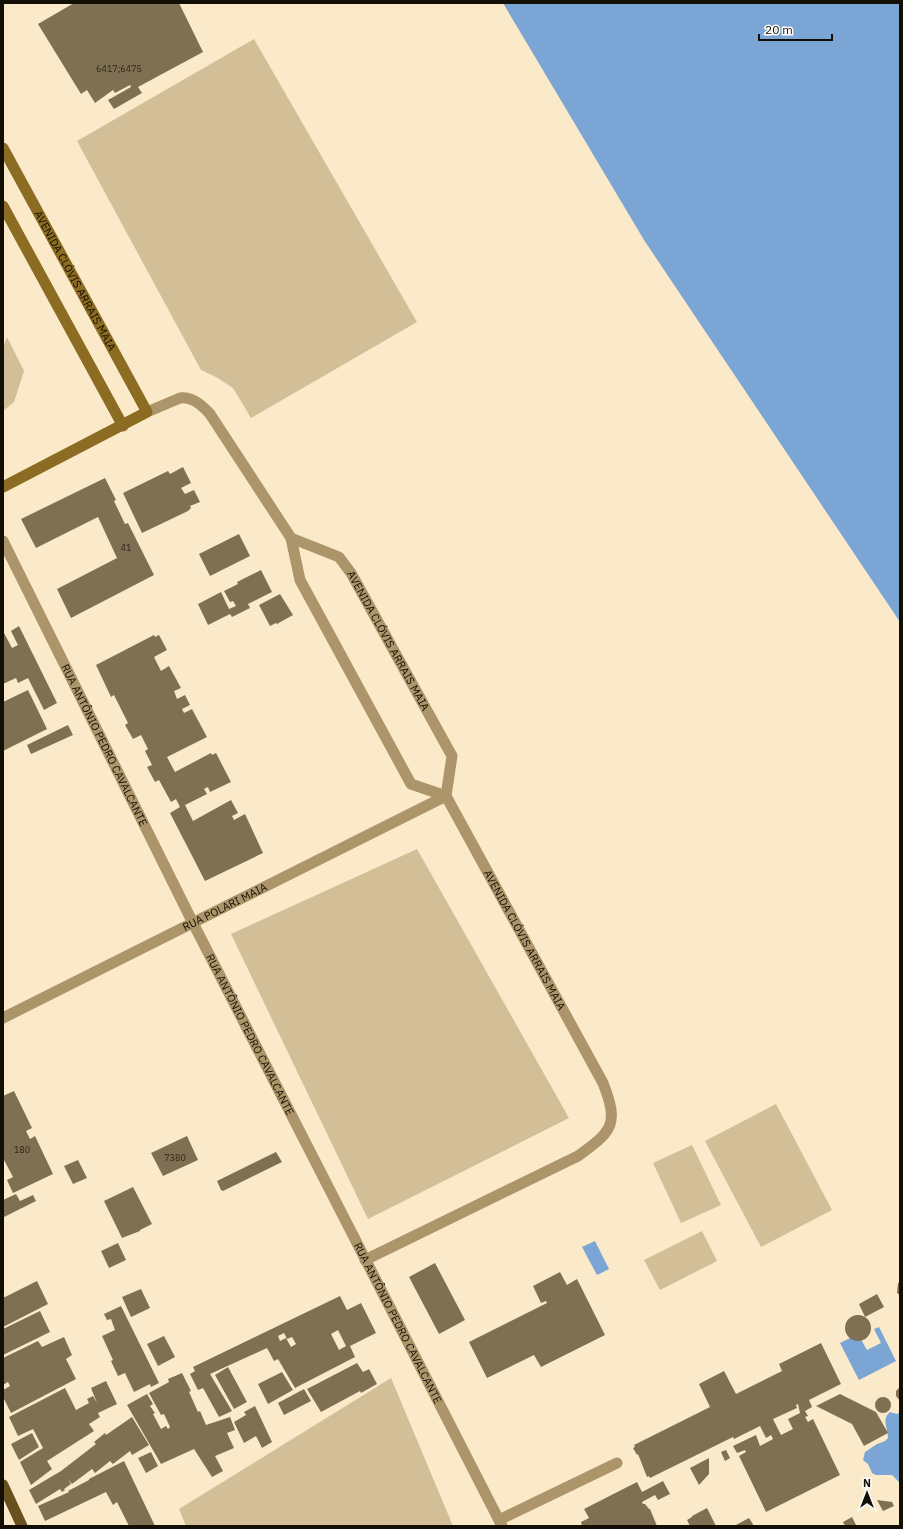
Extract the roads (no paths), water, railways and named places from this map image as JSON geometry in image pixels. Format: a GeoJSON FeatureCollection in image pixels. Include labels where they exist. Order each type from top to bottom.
{"type":"FeatureCollection","features":[{"type":"Feature","properties":{"kind":"main road","name":"AVENIDA CLÓVIS ARRAIS MAIA"},"geometry":{"type":"LineString","coordinates":[[3,148],[147,412]]}},
{"type":"Feature","properties":{"kind":"main road"},"geometry":{"type":"LineString","coordinates":[[3,206],[123,426]]}},
{"type":"Feature","properties":{"kind":"main road"},"geometry":{"type":"LineString","coordinates":[[3,487],[123,426],[147,412]]}},
{"type":"Feature","properties":{"kind":"main road"},"geometry":{"type":"LineString","coordinates":[[4,1490],[22,1526]]}},
{"type":"Feature","properties":{"kind":"street"},"geometry":{"type":"LineString","coordinates":[[147,412],[185,397],[197,402],[210,414],[291,538],[300,580],[411,784],[446,796]]}},
{"type":"Feature","properties":{"kind":"street","name":"AVENIDA CLÓVIS ARRAIS MAIA"},"geometry":{"type":"LineString","coordinates":[[291,538],[339,557],[351,573],[452,756],[446,796],[603,1083],[610,1102],[612,1116],[608,1129],[598,1142],[578,1156],[365,1260]]}},
{"type":"Feature","properties":{"kind":"street","name":"RUA ANTÔNIO PEDRO CAVALCANTE"},"geometry":{"type":"LineString","coordinates":[[3,541],[194,923],[500,1523]]}},
{"type":"Feature","properties":{"kind":"street","name":"RUA POLARI MAIA"},"geometry":{"type":"LineString","coordinates":[[3,1018],[446,796]]}},
{"type":"Feature","properties":{"kind":"street"},"geometry":{"type":"LineString","coordinates":[[500,1523],[617,1463]]}},
{"type":"Feature","properties":{"kind":"water"},"geometry":{"type":"Polygon","coordinates":[[[503,3],[900,3],[900,622],[644,240],[503,3]]]}},
{"type":"Feature","properties":{"kind":"water"},"geometry":{"type":"Polygon","coordinates":[[[595,1241],[609,1269],[597,1275],[582,1247],[595,1241]]]}},
{"type":"Feature","properties":{"kind":"water"},"geometry":{"type":"Polygon","coordinates":[[[879,1327],[896,1361],[859,1380],[840,1343],[858,1334],[867,1350],[881,1343],[874,1329],[879,1327]]]}},
{"type":"Feature","properties":{"kind":"water"},"geometry":{"type":"Polygon","coordinates":[[[890,1412],[897,1414],[900,1412],[900,1483],[892,1475],[876,1475],[872,1473],[868,1464],[863,1460],[865,1452],[888,1438],[885,1421],[890,1412]]]}}]}
